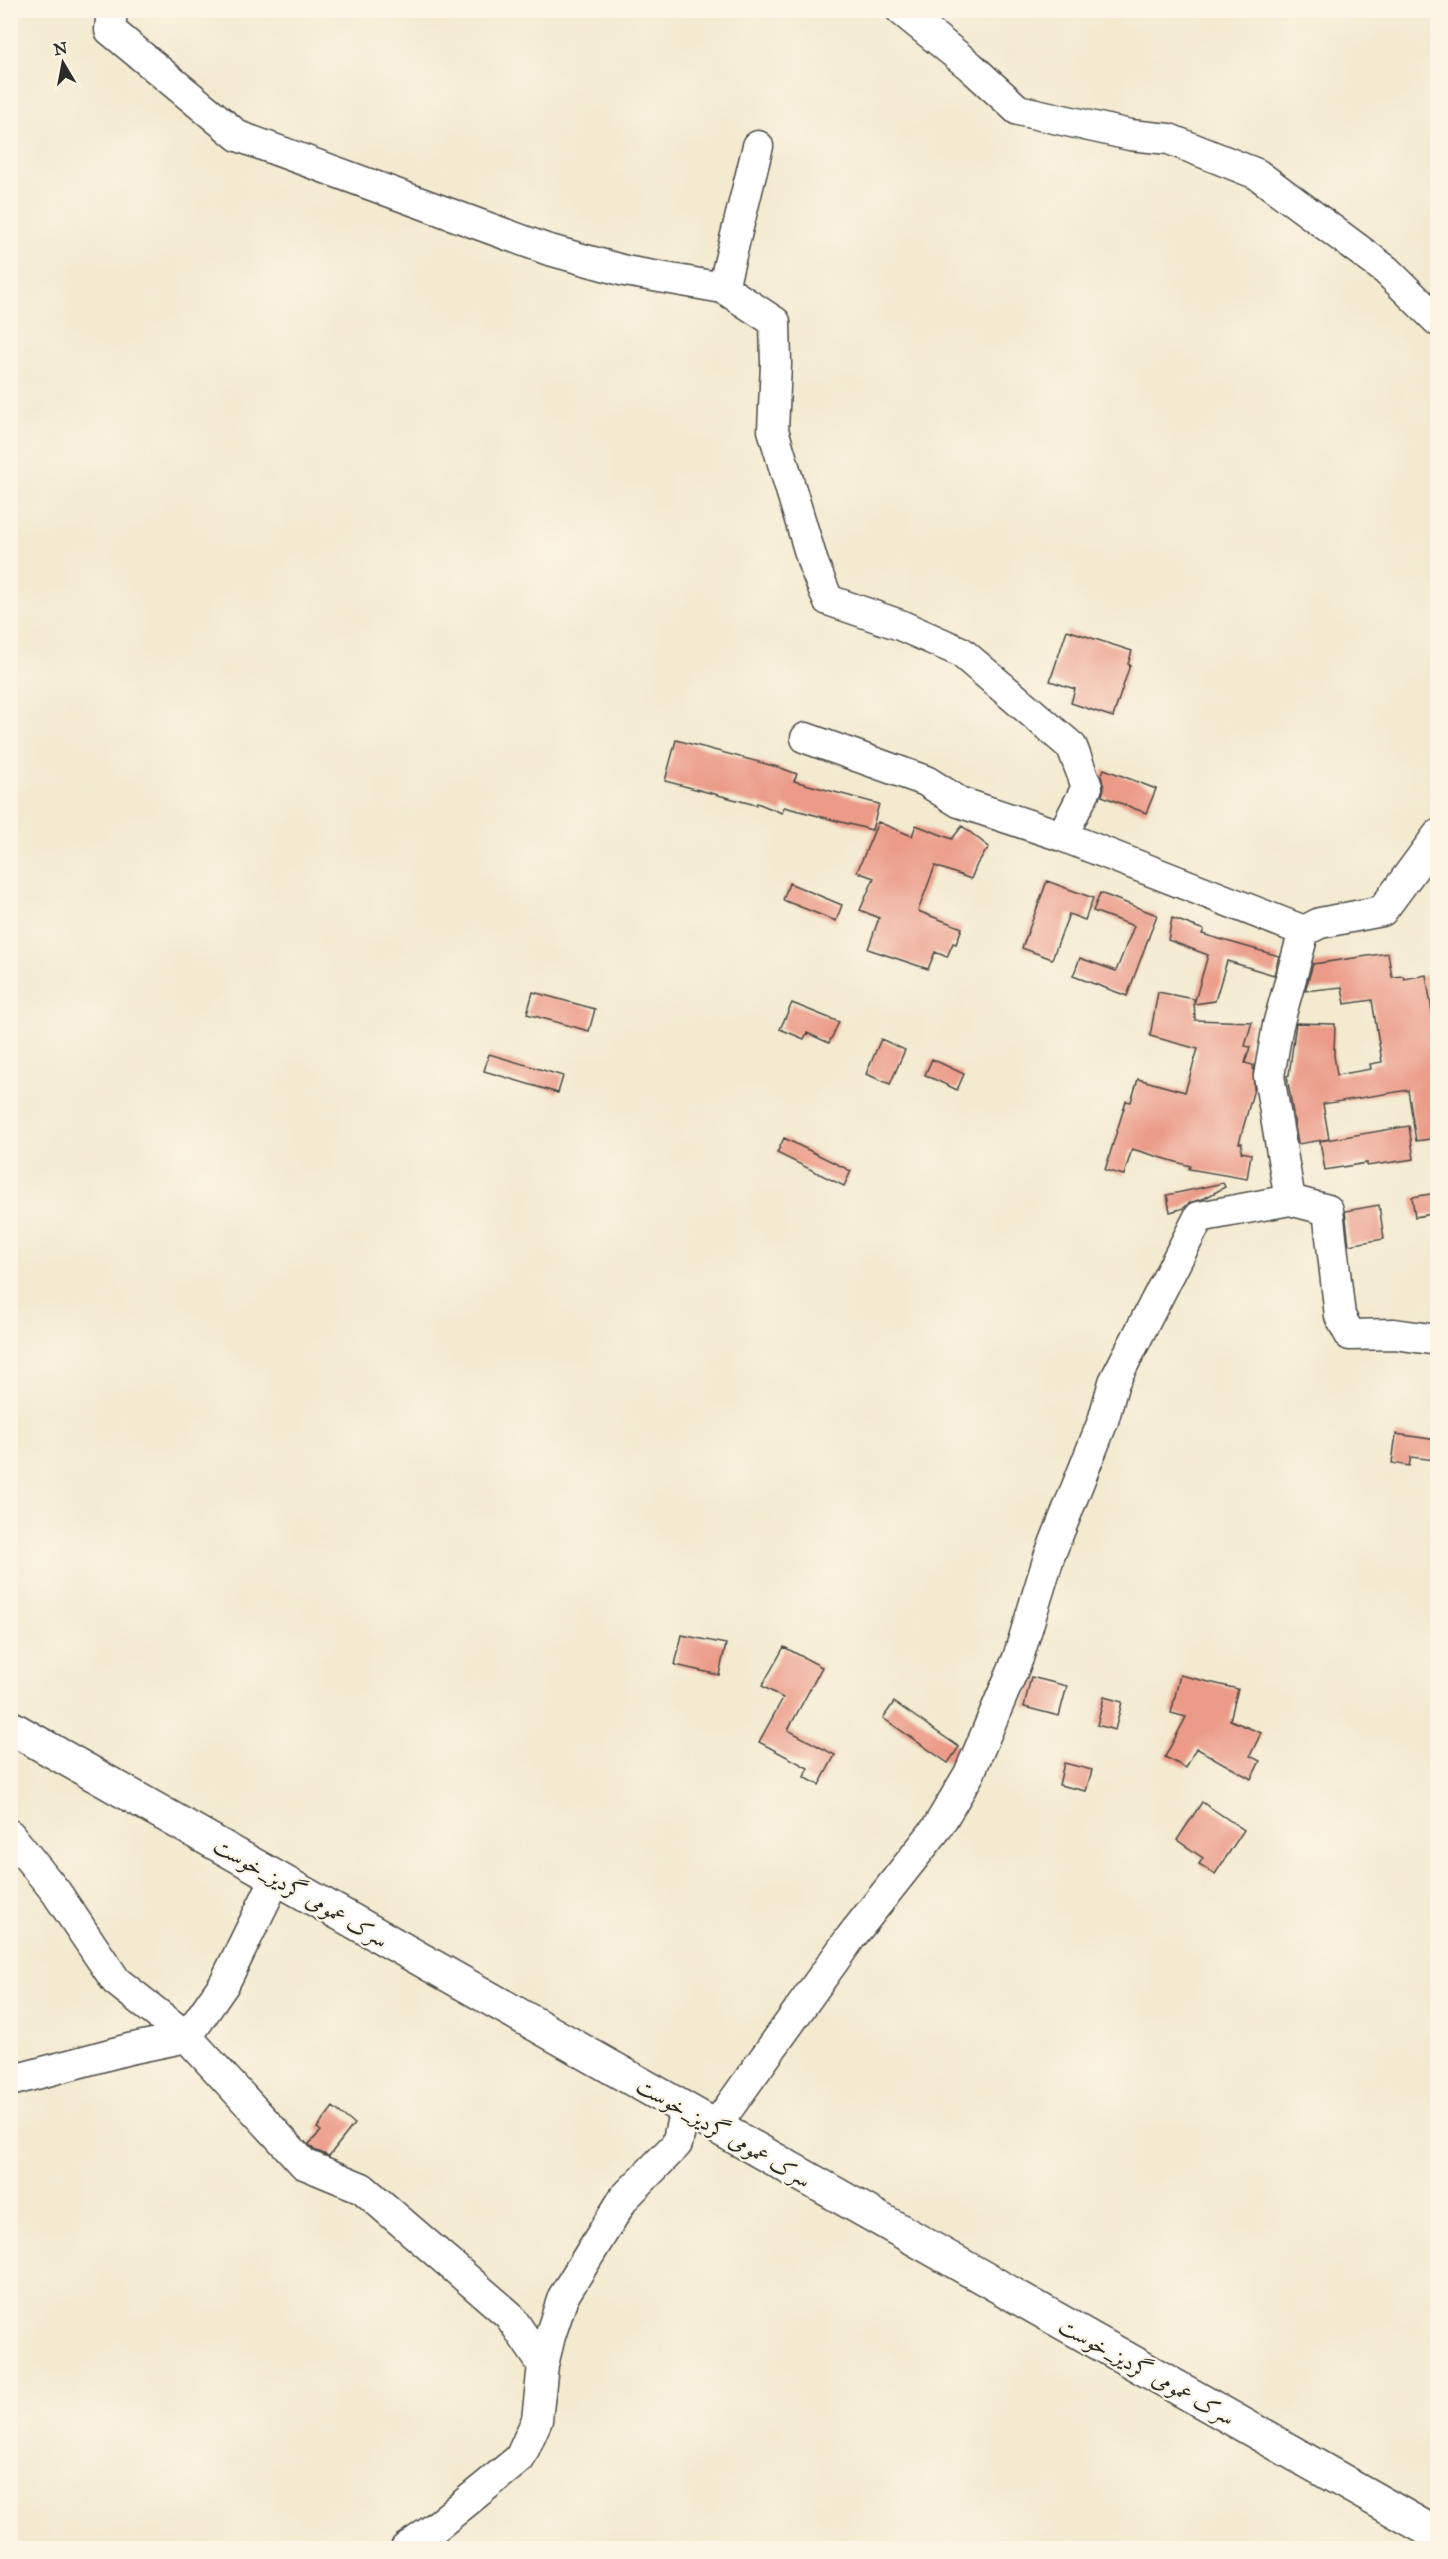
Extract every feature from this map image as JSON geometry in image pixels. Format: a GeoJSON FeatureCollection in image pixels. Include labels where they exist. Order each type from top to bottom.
{"type":"FeatureCollection","features":[{"type":"Feature","properties":{"kind":"highway","name":"سرک عمومی گردیز_خوست"},"geometry":{"type":"LineString","coordinates":[[10,1727],[1437,2535]]}},
{"type":"Feature","properties":{"kind":"street"},"geometry":{"type":"LineString","coordinates":[[112,10],[110,30],[238,136],[546,249],[625,271],[723,288],[775,322],[777,364],[773,430],[813,563],[828,600],[900,625],[961,652],[1071,747],[1087,787],[1062,836]]}},
{"type":"Feature","properties":{"kind":"street"},"geometry":{"type":"LineString","coordinates":[[901,10],[1018,110],[1130,135],[1169,139],[1257,174],[1386,270],[1437,321]]}},
{"type":"Feature","properties":{"kind":"street"},"geometry":{"type":"LineString","coordinates":[[723,288],[758,146]]}},
{"type":"Feature","properties":{"kind":"street"},"geometry":{"type":"LineString","coordinates":[[806,738],[926,781],[959,802],[1062,836],[1304,931]]}},
{"type":"Feature","properties":{"kind":"street"},"geometry":{"type":"LineString","coordinates":[[1290,1200],[1269,1076],[1278,1025],[1304,931],[1320,923],[1382,911],[1437,835]]}},
{"type":"Feature","properties":{"kind":"street"},"geometry":{"type":"LineString","coordinates":[[715,2127],[851,1937],[937,1828],[969,1774],[1017,1658],[1049,1557],[1103,1422],[1114,1382],[1199,1217],[1290,1200],[1328,1210],[1340,1316],[1350,1335],[1394,1334],[1437,1340]]}},
{"type":"Feature","properties":{"kind":"street"},"geometry":{"type":"LineString","coordinates":[[10,1835],[56,1892],[116,1981],[187,2037],[304,2164],[362,2188],[508,2314],[543,2365]]}},
{"type":"Feature","properties":{"kind":"street"},"geometry":{"type":"LineString","coordinates":[[10,2081],[129,2049],[187,2037],[224,1984],[276,1878]]}},
{"type":"Feature","properties":{"kind":"street"},"geometry":{"type":"LineString","coordinates":[[406,2548],[432,2530],[520,2458],[537,2420],[543,2365],[563,2297],[624,2198],[677,2144],[684,2109]]}},
{"type":"Feature","properties":{"kind":"building"},"geometry":{"type":"Polygon","coordinates":[[[1067,630],[1132,651],[1128,664],[1130,665],[1113,717],[1071,703],[1075,689],[1050,681],[1067,630]]]}},
{"type":"Feature","properties":{"kind":"building"},"geometry":{"type":"Polygon","coordinates":[[[676,740],[781,768],[797,774],[794,781],[879,804],[872,830],[784,807],[782,813],[757,803],[756,805],[665,781],[676,740]]]}},
{"type":"Feature","properties":{"kind":"building"},"geometry":{"type":"Polygon","coordinates":[[[1104,769],[1156,789],[1146,813],[1102,796],[1104,788],[1101,776],[1104,769]]]}},
{"type":"Feature","properties":{"kind":"building"},"geometry":{"type":"Polygon","coordinates":[[[878,822],[912,836],[916,825],[952,839],[962,826],[989,847],[977,864],[971,879],[935,866],[918,911],[962,928],[956,944],[953,943],[947,957],[935,952],[928,969],[868,949],[879,918],[860,910],[874,878],[857,872],[878,822]]]}},
{"type":"Feature","properties":{"kind":"building"},"geometry":{"type":"Polygon","coordinates":[[[1047,881],[1093,898],[1085,920],[1069,914],[1052,959],[1022,948],[1047,881]]]}},
{"type":"Feature","properties":{"kind":"building"},"geometry":{"type":"Polygon","coordinates":[[[789,883],[842,905],[836,921],[783,900],[789,883]]]}},
{"type":"Feature","properties":{"kind":"building"},"geometry":{"type":"Polygon","coordinates":[[[1100,893],[1157,915],[1127,996],[1073,976],[1080,958],[1116,971],[1134,926],[1093,911],[1100,893]]]}},
{"type":"Feature","properties":{"kind":"building"},"geometry":{"type":"Polygon","coordinates":[[[1172,918],[1204,930],[1202,934],[1279,956],[1274,975],[1227,961],[1215,1001],[1194,1004],[1208,955],[1168,940],[1172,918]]]}},
{"type":"Feature","properties":{"kind":"building"},"geometry":{"type":"Polygon","coordinates":[[[1388,953],[1392,977],[1403,976],[1404,979],[1426,975],[1437,1042],[1437,1138],[1416,1141],[1408,1090],[1323,1104],[1329,1139],[1298,1144],[1287,1076],[1289,1075],[1296,1023],[1335,1024],[1334,1055],[1337,1075],[1371,1069],[1370,1064],[1382,1062],[1372,1000],[1345,1004],[1342,987],[1305,991],[1313,964],[1388,953]]]}},
{"type":"Feature","properties":{"kind":"building"},"geometry":{"type":"Polygon","coordinates":[[[533,992],[595,1009],[589,1031],[527,1014],[533,992]]]}},
{"type":"Feature","properties":{"kind":"building"},"geometry":{"type":"Polygon","coordinates":[[[1158,992],[1194,999],[1195,1020],[1252,1022],[1245,1046],[1250,1047],[1245,1063],[1253,1065],[1254,1089],[1239,1143],[1242,1143],[1241,1152],[1251,1154],[1247,1179],[1189,1169],[1190,1166],[1132,1149],[1124,1175],[1105,1170],[1126,1101],[1131,1102],[1138,1079],[1185,1092],[1198,1049],[1150,1036],[1158,992]]]}},
{"type":"Feature","properties":{"kind":"building"},"geometry":{"type":"Polygon","coordinates":[[[792,1003],[839,1022],[829,1043],[807,1033],[804,1039],[780,1029],[792,1003]]]}},
{"type":"Feature","properties":{"kind":"building"},"geometry":{"type":"Polygon","coordinates":[[[881,1039],[905,1050],[890,1084],[866,1074],[881,1039]]]}},
{"type":"Feature","properties":{"kind":"building"},"geometry":{"type":"Polygon","coordinates":[[[489,1054],[563,1076],[558,1093],[484,1071],[489,1054]]]}},
{"type":"Feature","properties":{"kind":"building"},"geometry":{"type":"Polygon","coordinates":[[[932,1059],[964,1074],[957,1090],[925,1075],[932,1059]]]}},
{"type":"Feature","properties":{"kind":"building"},"geometry":{"type":"Polygon","coordinates":[[[1409,1126],[1414,1159],[1325,1170],[1320,1141],[1409,1126]]]}},
{"type":"Feature","properties":{"kind":"building"},"geometry":{"type":"Polygon","coordinates":[[[784,1138],[851,1171],[844,1186],[777,1153],[784,1138]]]}},
{"type":"Feature","properties":{"kind":"building"},"geometry":{"type":"Polygon","coordinates":[[[1223,1183],[1225,1187],[1205,1198],[1170,1212],[1167,1195],[1223,1183]]]}},
{"type":"Feature","properties":{"kind":"building"},"geometry":{"type":"Polygon","coordinates":[[[1437,1193],[1437,1213],[1415,1217],[1412,1197],[1437,1193]]]}},
{"type":"Feature","properties":{"kind":"building"},"geometry":{"type":"Polygon","coordinates":[[[1379,1205],[1384,1239],[1349,1245],[1345,1211],[1379,1205]]]}},
{"type":"Feature","properties":{"kind":"building"},"geometry":{"type":"Polygon","coordinates":[[[1396,1434],[1437,1440],[1435,1460],[1411,1457],[1409,1466],[1392,1463],[1396,1434]]]}},
{"type":"Feature","properties":{"kind":"building"},"geometry":{"type":"Polygon","coordinates":[[[682,1635],[726,1644],[719,1675],[675,1665],[682,1635]]]}},
{"type":"Feature","properties":{"kind":"building"},"geometry":{"type":"Polygon","coordinates":[[[784,1647],[822,1667],[788,1730],[835,1755],[819,1785],[804,1777],[808,1768],[759,1742],[783,1698],[762,1686],[784,1647]]]}},
{"type":"Feature","properties":{"kind":"building"},"geometry":{"type":"Polygon","coordinates":[[[1180,1675],[1238,1689],[1230,1720],[1261,1733],[1250,1756],[1260,1761],[1251,1779],[1196,1748],[1186,1768],[1165,1757],[1186,1717],[1171,1713],[1180,1675]]]}},
{"type":"Feature","properties":{"kind":"building"},"geometry":{"type":"Polygon","coordinates":[[[1031,1677],[1067,1686],[1059,1716],[1024,1707],[1031,1677]]]}},
{"type":"Feature","properties":{"kind":"building"},"geometry":{"type":"Polygon","coordinates":[[[1104,1697],[1122,1702],[1115,1730],[1097,1725],[1104,1697]]]}},
{"type":"Feature","properties":{"kind":"building"},"geometry":{"type":"Polygon","coordinates":[[[894,1702],[959,1747],[948,1763],[883,1718],[894,1702]]]}},
{"type":"Feature","properties":{"kind":"building"},"geometry":{"type":"Polygon","coordinates":[[[1064,1763],[1092,1770],[1086,1791],[1059,1785],[1064,1763]]]}},
{"type":"Feature","properties":{"kind":"building"},"geometry":{"type":"Polygon","coordinates":[[[1202,1802],[1244,1830],[1215,1874],[1199,1864],[1203,1858],[1177,1840],[1202,1802]]]}},
{"type":"Feature","properties":{"kind":"building"},"geometry":{"type":"Polygon","coordinates":[[[333,2107],[354,2124],[329,2156],[314,2150],[309,2144],[321,2131],[317,2128],[333,2107]]]}}]}
